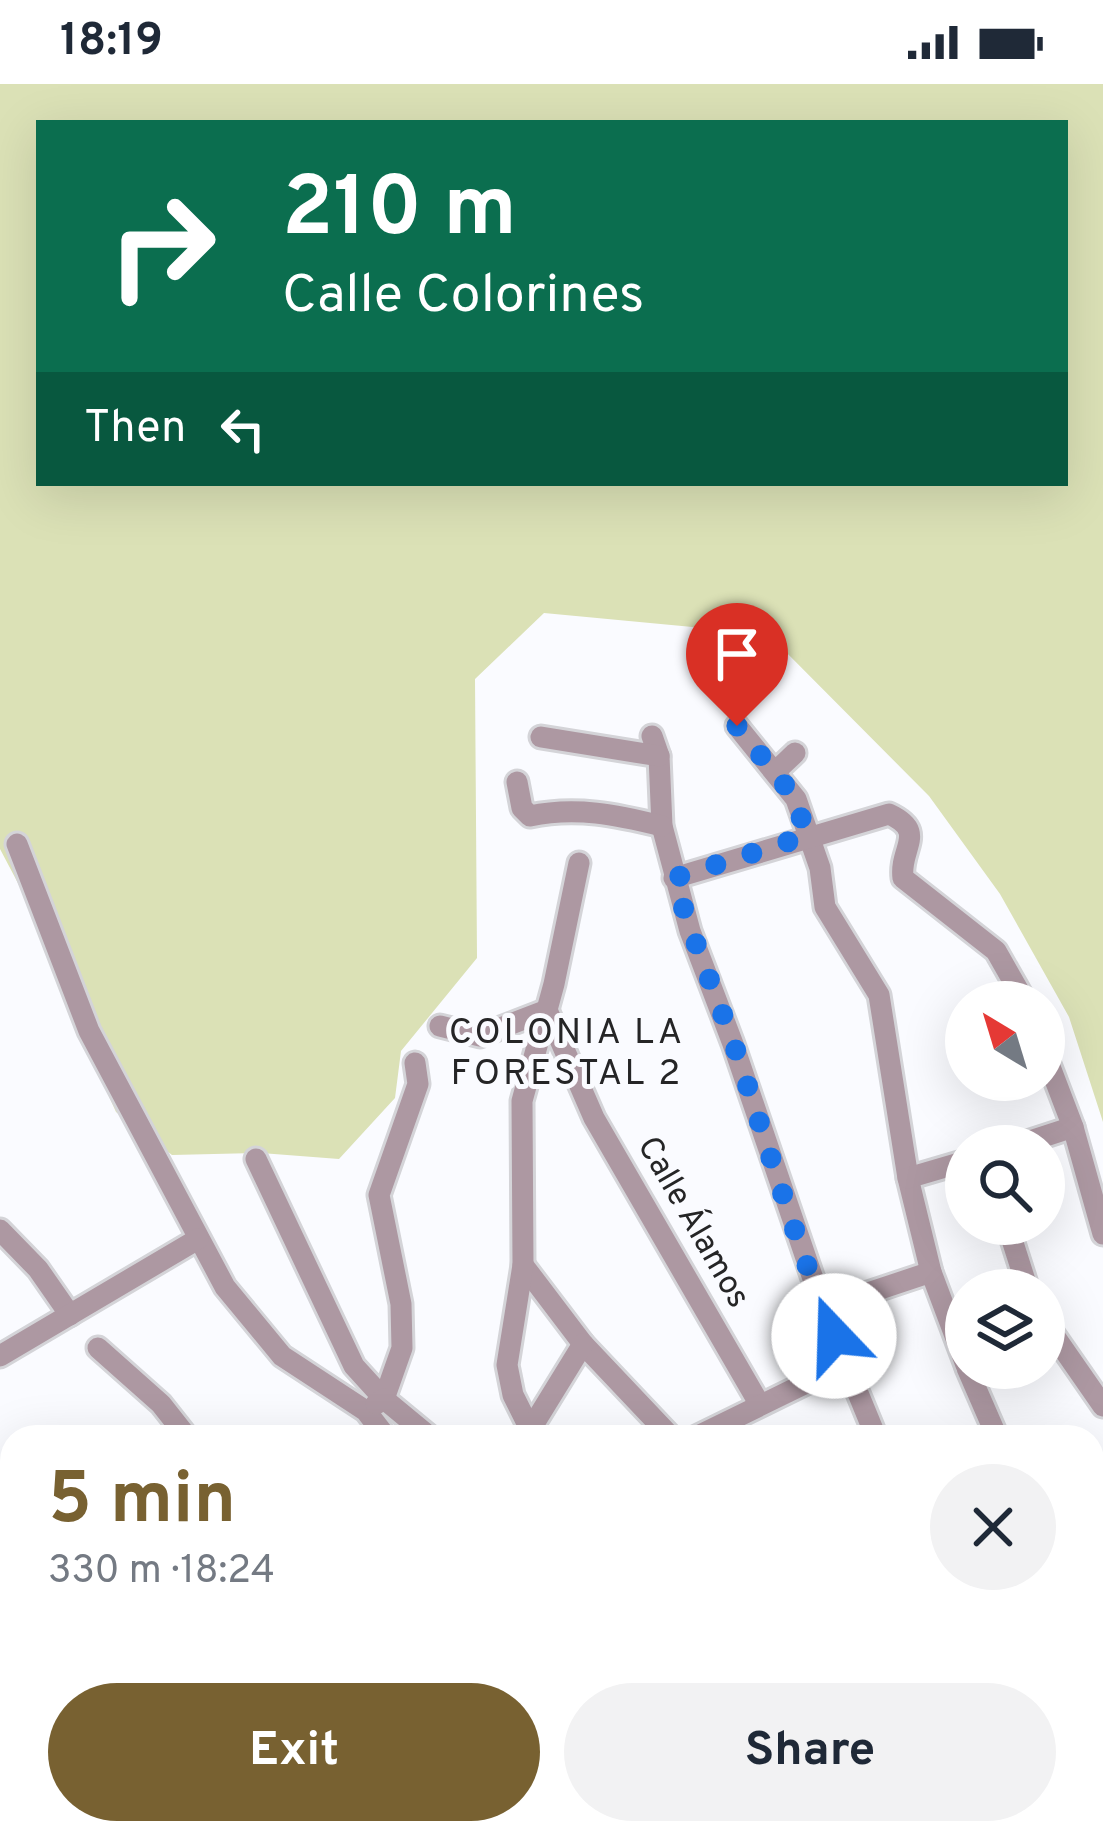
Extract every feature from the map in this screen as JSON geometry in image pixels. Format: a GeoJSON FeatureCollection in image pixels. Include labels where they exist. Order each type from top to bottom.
{"type":"FeatureCollection","features":[{"type":"Feature","properties":{"kind":"street"},"geometry":{"type":"LineString","coordinates":[[737,726],[796,799],[820,868],[831,920],[879,995],[908,1178],[945,1310]]}},
{"type":"Feature","properties":{"kind":"street"},"geometry":{"type":"LineString","coordinates":[[541,737],[656,746],[662,826],[689,931],[733,1044],[823,1308],[871,1425]]}},
{"type":"Feature","properties":{"kind":"street"},"geometry":{"type":"LineString","coordinates":[[776,771],[795,753]]}},
{"type":"Feature","properties":{"kind":"street"},"geometry":{"type":"LineString","coordinates":[[518,782],[524,814],[530,816],[563,809],[662,826]]}},
{"type":"Feature","properties":{"kind":"street"},"geometry":{"type":"LineString","coordinates":[[674,878],[890,814],[901,819],[911,836],[903,878],[996,951],[1013,981]]}},
{"type":"Feature","properties":{"kind":"street"},"geometry":{"type":"LineString","coordinates":[[17,844],[89,1030],[225,1287],[273,1348],[409,1425]]}},
{"type":"Feature","properties":{"kind":"street"},"geometry":{"type":"LineString","coordinates":[[525,1425],[508,1365],[523,1264],[522,1101],[579,863]]}},
{"type":"Feature","properties":{"kind":"street"},"geometry":{"type":"LineString","coordinates":[[440,1026],[480,1036],[547,1010]]}},
{"type":"Feature","properties":{"kind":"street","name":"Calle Álamos"},"geometry":{"type":"LineString","coordinates":[[547,1010],[594,1118],[760,1405]]}},
{"type":"Feature","properties":{"kind":"street"},"geometry":{"type":"LineString","coordinates":[[375,1405],[402,1348],[401,1304],[379,1195],[418,1084],[415,1064]]}},
{"type":"Feature","properties":{"kind":"street"},"geometry":{"type":"LineString","coordinates":[[1063,1101],[1103,1234]]}},
{"type":"Feature","properties":{"kind":"street"},"geometry":{"type":"LineString","coordinates":[[1065,1130],[1073,1127]]}},
{"type":"Feature","properties":{"kind":"street"},"geometry":{"type":"LineString","coordinates":[[256,1159],[382,1425]]}},
{"type":"Feature","properties":{"kind":"street"},"geometry":{"type":"LineString","coordinates":[[908,1178],[945,1167]]}},
{"type":"Feature","properties":{"kind":"street"},"geometry":{"type":"LineString","coordinates":[[0,1230],[38,1269],[70,1315]]}},
{"type":"Feature","properties":{"kind":"street"},"geometry":{"type":"LineString","coordinates":[[0,1356],[198,1239]]}},
{"type":"Feature","properties":{"kind":"street"},"geometry":{"type":"LineString","coordinates":[[523,1264],[583,1343],[660,1425]]}},
{"type":"Feature","properties":{"kind":"street"},"geometry":{"type":"LineString","coordinates":[[823,1308],[931,1272]]}},
{"type":"Feature","properties":{"kind":"street"},"geometry":{"type":"LineString","coordinates":[[533,1425],[583,1343]]}},
{"type":"Feature","properties":{"kind":"street"},"geometry":{"type":"LineString","coordinates":[[98,1348],[178,1425]]}},
{"type":"Feature","properties":{"kind":"street"},"geometry":{"type":"LineString","coordinates":[[1065,1352],[1103,1406]]}},
{"type":"Feature","properties":{"kind":"street"},"geometry":{"type":"LineString","coordinates":[[720,1425],[845,1364]]}},
{"type":"Feature","properties":{"kind":"street"},"geometry":{"type":"LineString","coordinates":[[976,1389],[993,1425]]}},
{"type":"Feature","properties":{"kind":"green space"},"geometry":{"type":"Polygon","coordinates":[[[0,84],[1103,84],[1103,1122],[1065,1010],[1065,981],[1049,981],[1000,894],[929,796],[768,634],[544,613],[475,679],[477,958],[401,1051],[395,1098],[339,1159],[261,1153],[172,1155],[116,1112],[61,990],[69,980],[0,849],[0,84]]]}},
{"type":"Feature","properties":{"kind":"district","name":"COLONIA LA FORESTAL 2"},"geometry":{"type":"Point","coordinates":[567,1054]}},
{"type":"Feature","properties":{"kind":"route"},"geometry":{"type":"LineString","coordinates":[[737,726],[796,799],[806,836],[674,878],[834,1336]]}}]}
